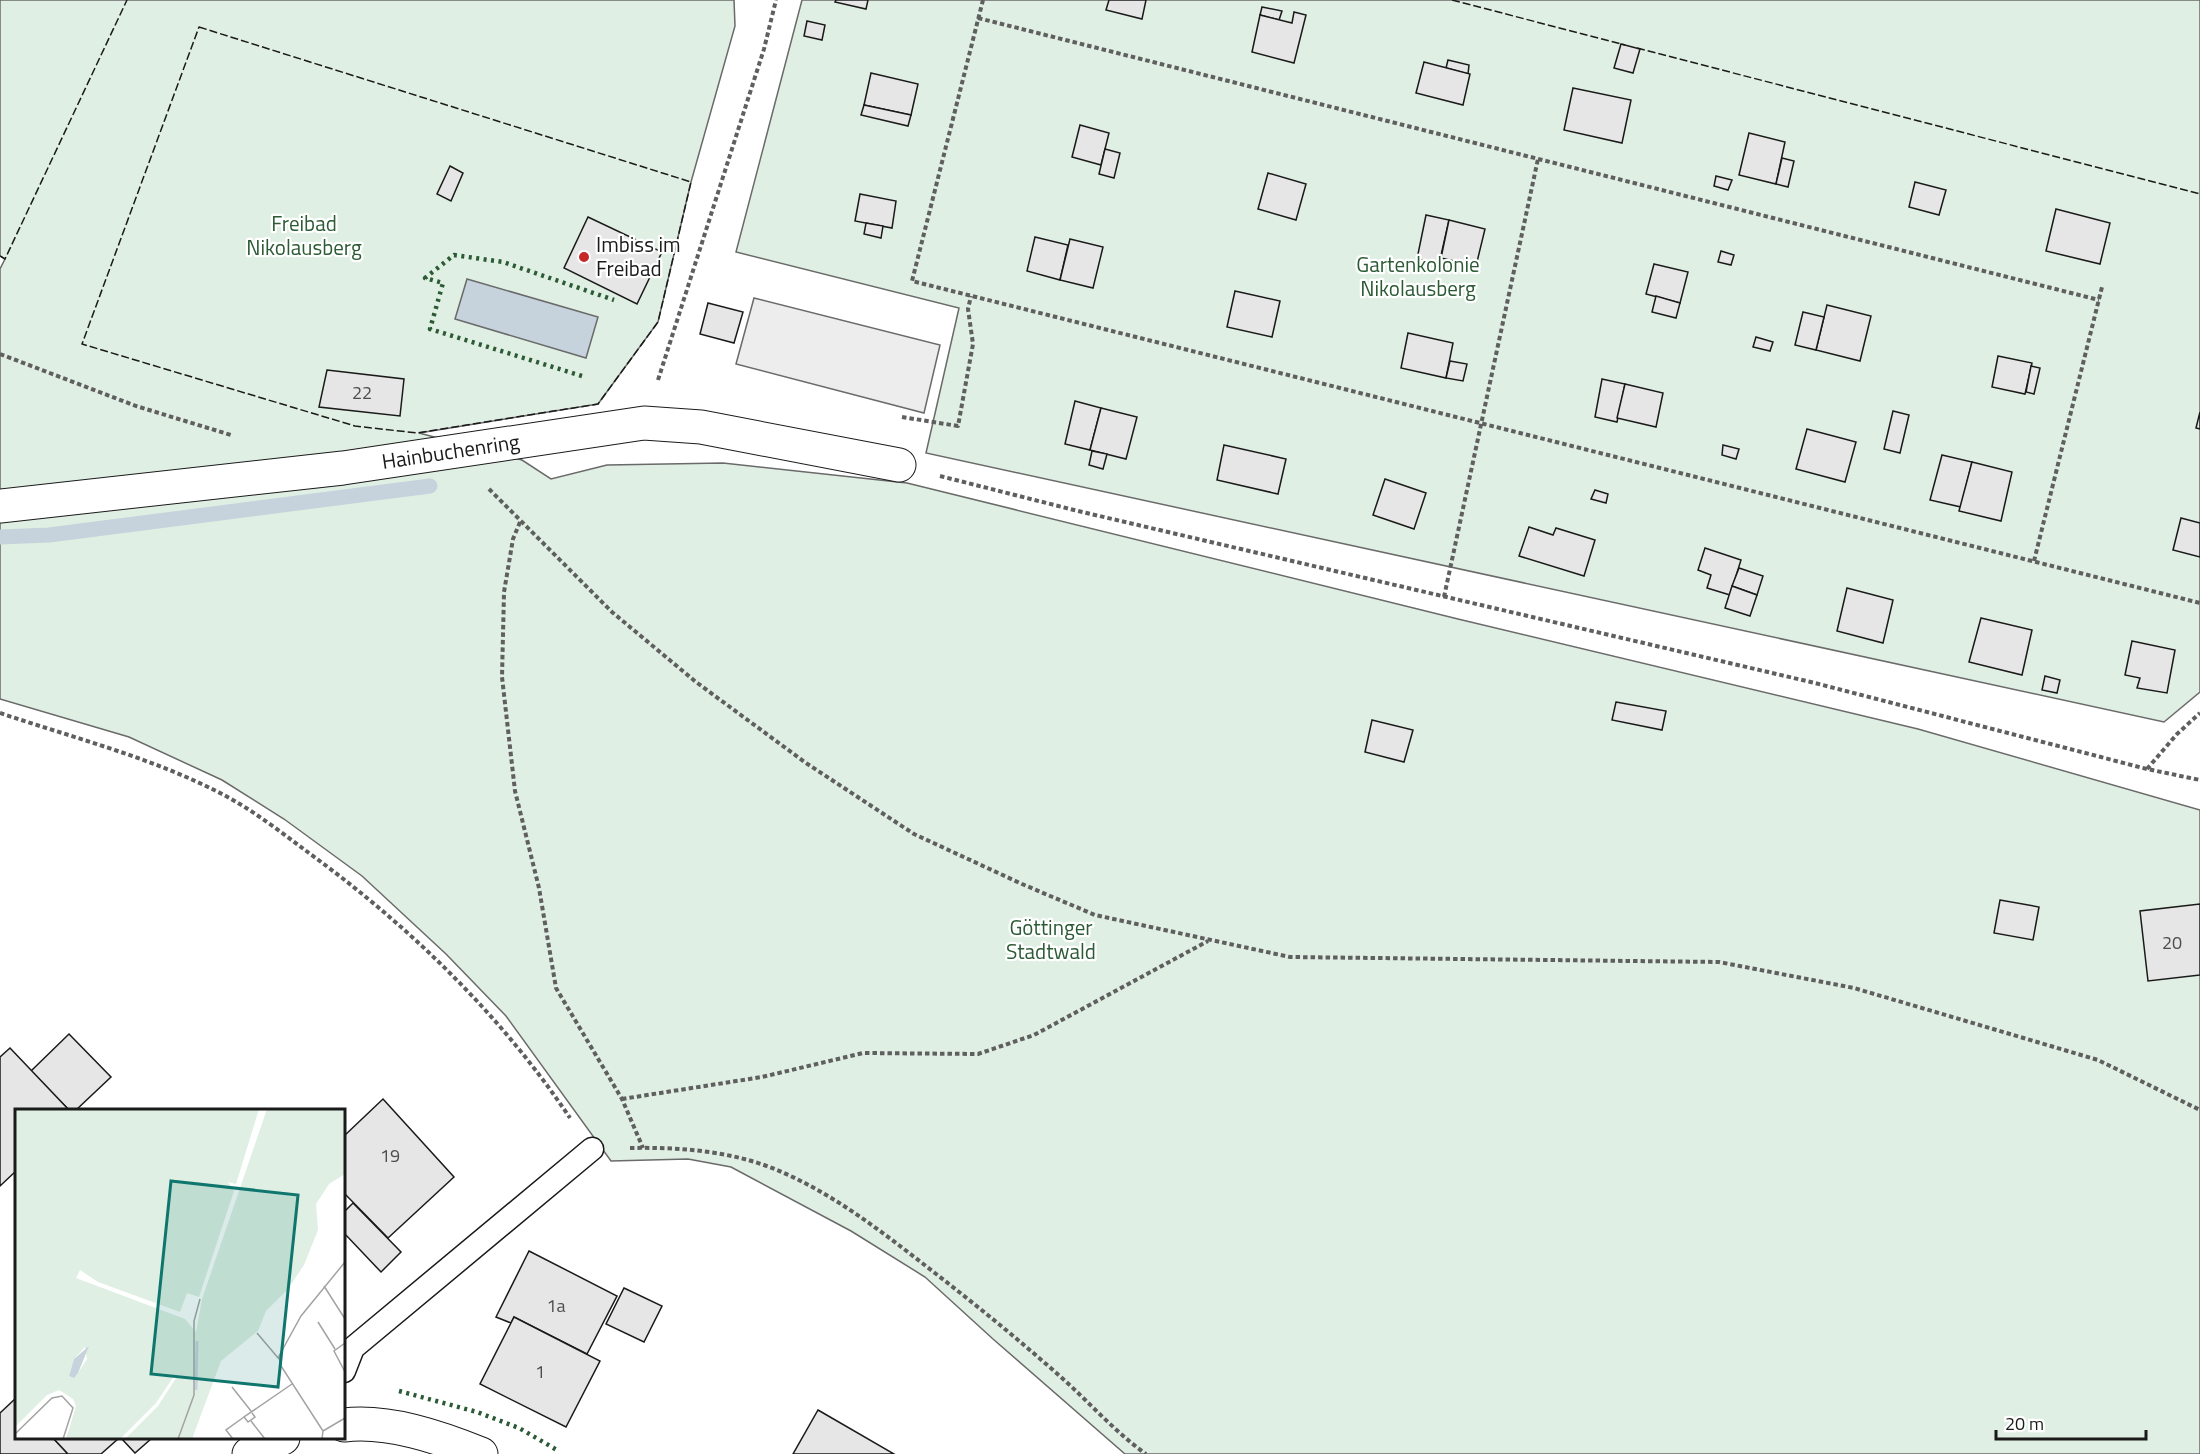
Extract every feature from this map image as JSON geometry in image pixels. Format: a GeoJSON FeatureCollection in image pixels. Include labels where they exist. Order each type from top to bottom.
{"type":"FeatureCollection","features":[{"type":"Feature","properties":{"kind":"street","name":"Hainbuchenring"},"geometry":{"type":"LineString","coordinates":[[0,506],[343,468],[644,423],[701,427],[899,465]]}},
{"type":"Feature","properties":{"kind":"street"},"geometry":{"type":"LineString","coordinates":[[345,1425],[382,1426],[411,1432],[439,1438],[481,1454]]}},
{"type":"Feature","properties":{"kind":"street"},"geometry":{"type":"LineString","coordinates":[[249,1454],[279,1439]]}},
{"type":"Feature","properties":{"kind":"lane"},"geometry":{"type":"LineString","coordinates":[[345,1368],[353,1348],[592,1149]]}},
{"type":"Feature","properties":{"kind":"path"},"geometry":{"type":"LineString","coordinates":[[644,423],[764,49],[776,0]]}},
{"type":"Feature","properties":{"kind":"path"},"geometry":{"type":"LineString","coordinates":[[982,0],[912,281],[2200,603]]}},
{"type":"Feature","properties":{"kind":"path"},"geometry":{"type":"LineString","coordinates":[[978,18],[2099,300]]}},
{"type":"Feature","properties":{"kind":"path"},"geometry":{"type":"LineString","coordinates":[[1444,597],[1538,159]]}},
{"type":"Feature","properties":{"kind":"path"},"geometry":{"type":"LineString","coordinates":[[2034,561],[2102,287]]}},
{"type":"Feature","properties":{"kind":"path"},"geometry":{"type":"LineString","coordinates":[[902,417],[958,426],[974,344],[968,309],[971,296]]}},
{"type":"Feature","properties":{"kind":"path"},"geometry":{"type":"LineString","coordinates":[[0,354],[136,406],[239,437]]}},
{"type":"Feature","properties":{"kind":"path"},"geometry":{"type":"LineString","coordinates":[[453,452],[520,522],[612,612],[696,682],[806,763],[914,834],[1095,915],[1290,957],[1719,962],[1854,988],[2098,1060],[2200,1110]]}},
{"type":"Feature","properties":{"kind":"path"},"geometry":{"type":"LineString","coordinates":[[899,465],[1077,512],[1815,683],[2147,769],[2200,780]]}},
{"type":"Feature","properties":{"kind":"path"},"geometry":{"type":"LineString","coordinates":[[520,522],[513,539],[504,592],[502,677],[514,791],[539,888],[556,988],[622,1099],[644,1148]]}},
{"type":"Feature","properties":{"kind":"path"},"geometry":{"type":"LineString","coordinates":[[0,713],[153,764],[223,795],[300,846],[354,886],[441,964],[489,1015],[550,1088],[592,1149],[644,1148],[721,1153],[777,1170],[829,1197],[886,1235],[974,1303],[1063,1379],[1125,1439],[1146,1454]]}},
{"type":"Feature","properties":{"kind":"path"},"geometry":{"type":"LineString","coordinates":[[2147,769],[2177,734],[2200,713]]}},
{"type":"Feature","properties":{"kind":"path"},"geometry":{"type":"LineString","coordinates":[[622,1099],[762,1077],[863,1053],[978,1054],[1034,1035],[1209,940]]}},
{"type":"Feature","properties":{"kind":"green space","name":"Göttinger Stadtwald"},"geometry":{"type":"Polygon","coordinates":[[[0,0],[734,0],[735,26],[691,182],[658,322],[598,404],[419,433],[522,460],[551,479],[607,465],[723,463],[907,483],[1458,619],[1918,729],[2200,810],[2200,1454],[1125,1454],[925,1277],[851,1231],[731,1167],[688,1159],[611,1161],[506,1016],[446,954],[362,876],[284,819],[222,780],[129,737],[0,699],[0,269],[5,259],[0,256],[0,0]]]}},
{"type":"Feature","properties":{"kind":"green space","name":"Gartenkolonie Nikolausberg"},"geometry":{"type":"Polygon","coordinates":[[[802,0],[2200,0],[2200,692],[2164,722],[926,453],[959,308],[736,252],[802,0]]]}},
{"type":"Feature","properties":{"kind":"shaded area"},"geometry":{"type":"Polygon","coordinates":[[[467,279],[598,317],[586,358],[455,319],[467,279]]]}},
{"type":"Feature","properties":{"kind":"shaded area"},"geometry":{"type":"Polygon","coordinates":[[[754,298],[940,345],[924,413],[736,364],[754,298]]]}},
{"type":"Feature","properties":{"kind":"building"},"geometry":{"type":"Polygon","coordinates":[[[836,0],[868,0],[866,9],[835,2],[836,0]]]}},
{"type":"Feature","properties":{"kind":"building"},"geometry":{"type":"Polygon","coordinates":[[[1109,0],[1146,0],[1142,19],[1106,10],[1109,0]]]}},
{"type":"Feature","properties":{"kind":"building"},"geometry":{"type":"Polygon","coordinates":[[[1262,7],[1282,11],[1279,20],[1260,15],[1262,7]]]}},
{"type":"Feature","properties":{"kind":"building"},"geometry":{"type":"Polygon","coordinates":[[[1294,12],[1306,15],[1294,63],[1252,52],[1260,15],[1292,23],[1294,12]]]}},
{"type":"Feature","properties":{"kind":"building"},"geometry":{"type":"Polygon","coordinates":[[[807,21],[825,25],[822,40],[804,36],[807,21]]]}},
{"type":"Feature","properties":{"kind":"building"},"geometry":{"type":"Polygon","coordinates":[[[1621,44],[1640,49],[1633,73],[1614,68],[1621,44]]]}},
{"type":"Feature","properties":{"kind":"building"},"geometry":{"type":"Polygon","coordinates":[[[1448,60],[1469,65],[1468,74],[1446,68],[1448,60]]]}},
{"type":"Feature","properties":{"kind":"building"},"geometry":{"type":"Polygon","coordinates":[[[1424,62],[1470,74],[1463,105],[1416,93],[1424,62]]]}},
{"type":"Feature","properties":{"kind":"building"},"geometry":{"type":"Polygon","coordinates":[[[871,73],[918,84],[911,115],[864,105],[871,73]]]}},
{"type":"Feature","properties":{"kind":"building"},"geometry":{"type":"Polygon","coordinates":[[[1573,88],[1631,100],[1622,143],[1564,130],[1573,88]]]}},
{"type":"Feature","properties":{"kind":"building"},"geometry":{"type":"Polygon","coordinates":[[[864,105],[911,115],[908,126],[861,115],[864,105]]]}},
{"type":"Feature","properties":{"kind":"building"},"geometry":{"type":"Polygon","coordinates":[[[1080,125],[1109,133],[1101,165],[1072,157],[1080,125]]]}},
{"type":"Feature","properties":{"kind":"building"},"geometry":{"type":"Polygon","coordinates":[[[1749,133],[1785,142],[1776,184],[1739,175],[1749,133]]]}},
{"type":"Feature","properties":{"kind":"building"},"geometry":{"type":"Polygon","coordinates":[[[1105,149],[1120,153],[1114,178],[1099,174],[1105,149]]]}},
{"type":"Feature","properties":{"kind":"building"},"geometry":{"type":"Polygon","coordinates":[[[1782,158],[1794,161],[1788,187],[1776,184],[1782,158]]]}},
{"type":"Feature","properties":{"kind":"building"},"geometry":{"type":"Polygon","coordinates":[[[450,166],[463,173],[451,201],[437,194],[450,166]]]}},
{"type":"Feature","properties":{"kind":"building"},"geometry":{"type":"Polygon","coordinates":[[[1268,173],[1306,184],[1296,220],[1258,209],[1268,173]]]}},
{"type":"Feature","properties":{"kind":"building"},"geometry":{"type":"Polygon","coordinates":[[[1716,176],[1732,180],[1728,190],[1714,186],[1716,176]]]}},
{"type":"Feature","properties":{"kind":"building"},"geometry":{"type":"Polygon","coordinates":[[[1915,182],[1946,190],[1939,215],[1909,207],[1915,182]]]}},
{"type":"Feature","properties":{"kind":"building"},"geometry":{"type":"Polygon","coordinates":[[[860,194],[896,201],[892,228],[855,221],[860,194]]]}},
{"type":"Feature","properties":{"kind":"building"},"geometry":{"type":"Polygon","coordinates":[[[2056,209],[2110,223],[2100,264],[2046,251],[2056,209]]]}},
{"type":"Feature","properties":{"kind":"building"},"geometry":{"type":"Polygon","coordinates":[[[1426,215],[1449,220],[1439,264],[1417,259],[1426,215]]]}},
{"type":"Feature","properties":{"kind":"building"},"geometry":{"type":"Polygon","coordinates":[[[588,217],[662,252],[637,304],[564,268],[588,217]]]}},
{"type":"Feature","properties":{"kind":"building"},"geometry":{"type":"Polygon","coordinates":[[[1449,220],[1485,229],[1476,266],[1441,258],[1449,220]]]}},
{"type":"Feature","properties":{"kind":"building"},"geometry":{"type":"Polygon","coordinates":[[[866,223],[883,226],[881,238],[864,234],[866,223]]]}},
{"type":"Feature","properties":{"kind":"building"},"geometry":{"type":"Polygon","coordinates":[[[1035,237],[1068,245],[1060,280],[1027,271],[1035,237]]]}},
{"type":"Feature","properties":{"kind":"building"},"geometry":{"type":"Polygon","coordinates":[[[1070,239],[1103,247],[1093,288],[1060,280],[1070,239]]]}},
{"type":"Feature","properties":{"kind":"building"},"geometry":{"type":"Polygon","coordinates":[[[1721,251],[1734,255],[1731,265],[1718,262],[1721,251]]]}},
{"type":"Feature","properties":{"kind":"building"},"geometry":{"type":"Polygon","coordinates":[[[1654,264],[1688,272],[1680,303],[1646,294],[1654,264]]]}},
{"type":"Feature","properties":{"kind":"building"},"geometry":{"type":"Polygon","coordinates":[[[1235,291],[1280,301],[1272,337],[1227,327],[1235,291]]]}},
{"type":"Feature","properties":{"kind":"building"},"geometry":{"type":"Polygon","coordinates":[[[1656,296],[1680,303],[1676,318],[1652,312],[1656,296]]]}},
{"type":"Feature","properties":{"kind":"building"},"geometry":{"type":"Polygon","coordinates":[[[708,303],[743,312],[734,343],[700,334],[708,303]]]}},
{"type":"Feature","properties":{"kind":"building"},"geometry":{"type":"Polygon","coordinates":[[[1827,305],[1871,316],[1860,361],[1816,350],[1827,305]]]}},
{"type":"Feature","properties":{"kind":"building"},"geometry":{"type":"Polygon","coordinates":[[[1803,312],[1824,317],[1816,350],[1795,345],[1803,312]]]}},
{"type":"Feature","properties":{"kind":"building"},"geometry":{"type":"Polygon","coordinates":[[[1408,333],[1453,343],[1446,378],[1401,368],[1408,333]]]}},
{"type":"Feature","properties":{"kind":"building"},"geometry":{"type":"Polygon","coordinates":[[[1756,337],[1773,342],[1770,351],[1753,347],[1756,337]]]}},
{"type":"Feature","properties":{"kind":"building"},"geometry":{"type":"Polygon","coordinates":[[[1998,356],[2032,363],[2025,394],[1992,387],[1998,356]]]}},
{"type":"Feature","properties":{"kind":"building"},"geometry":{"type":"Polygon","coordinates":[[[1450,361],[1467,364],[1463,381],[1446,378],[1450,361]]]}},
{"type":"Feature","properties":{"kind":"building"},"geometry":{"type":"Polygon","coordinates":[[[2031,366],[2040,368],[2034,394],[2026,392],[2031,366]]]}},
{"type":"Feature","properties":{"kind":"building"},"geometry":{"type":"Polygon","coordinates":[[[327,370],[404,379],[400,416],[319,407],[327,370]]]}},
{"type":"Feature","properties":{"kind":"building"},"geometry":{"type":"Polygon","coordinates":[[[1602,379],[1625,384],[1617,422],[1595,417],[1602,379]]]}},
{"type":"Feature","properties":{"kind":"building"},"geometry":{"type":"Polygon","coordinates":[[[1625,384],[1663,393],[1656,427],[1617,418],[1625,384]]]}},
{"type":"Feature","properties":{"kind":"building"},"geometry":{"type":"Polygon","coordinates":[[[1075,401],[1101,408],[1090,450],[1065,444],[1075,401]]]}},
{"type":"Feature","properties":{"kind":"building"},"geometry":{"type":"Polygon","coordinates":[[[1101,408],[1137,417],[1126,459],[1090,450],[1101,408]]]}},
{"type":"Feature","properties":{"kind":"building"},"geometry":{"type":"Polygon","coordinates":[[[1893,411],[1909,415],[1900,453],[1884,449],[1893,411]]]}},
{"type":"Feature","properties":{"kind":"building"},"geometry":{"type":"Polygon","coordinates":[[[2200,412],[2200,429],[2196,428],[2200,412]]]}},
{"type":"Feature","properties":{"kind":"building"},"geometry":{"type":"Polygon","coordinates":[[[1807,429],[1856,442],[1845,482],[1796,469],[1807,429]]]}},
{"type":"Feature","properties":{"kind":"building"},"geometry":{"type":"Polygon","coordinates":[[[1224,445],[1286,459],[1278,494],[1217,480],[1224,445]]]}},
{"type":"Feature","properties":{"kind":"building"},"geometry":{"type":"Polygon","coordinates":[[[1723,445],[1739,449],[1736,459],[1722,455],[1723,445]]]}},
{"type":"Feature","properties":{"kind":"building"},"geometry":{"type":"Polygon","coordinates":[[[1092,451],[1107,454],[1103,469],[1089,465],[1092,451]]]}},
{"type":"Feature","properties":{"kind":"building"},"geometry":{"type":"Polygon","coordinates":[[[1942,455],[1972,462],[1961,507],[1930,500],[1942,455]]]}},
{"type":"Feature","properties":{"kind":"building"},"geometry":{"type":"Polygon","coordinates":[[[1972,462],[2012,472],[2001,521],[1959,511],[1972,462]]]}},
{"type":"Feature","properties":{"kind":"building"},"geometry":{"type":"Polygon","coordinates":[[[1385,479],[1426,493],[1414,529],[1373,515],[1385,479]]]}},
{"type":"Feature","properties":{"kind":"building"},"geometry":{"type":"Polygon","coordinates":[[[1595,490],[1608,494],[1606,503],[1591,499],[1595,490]]]}},
{"type":"Feature","properties":{"kind":"building"},"geometry":{"type":"Polygon","coordinates":[[[2181,518],[2200,523],[2200,557],[2173,550],[2181,518]]]}},
{"type":"Feature","properties":{"kind":"building"},"geometry":{"type":"Polygon","coordinates":[[[1529,527],[1553,535],[1556,528],[1595,540],[1584,576],[1519,556],[1529,527]]]}},
{"type":"Feature","properties":{"kind":"building"},"geometry":{"type":"Polygon","coordinates":[[[1705,548],[1741,560],[1730,595],[1707,588],[1711,575],[1698,570],[1705,548]]]}},
{"type":"Feature","properties":{"kind":"building"},"geometry":{"type":"Polygon","coordinates":[[[1739,568],[1763,576],[1757,595],[1732,586],[1739,568]]]}},
{"type":"Feature","properties":{"kind":"building"},"geometry":{"type":"Polygon","coordinates":[[[1732,586],[1757,595],[1750,616],[1725,608],[1732,586]]]}},
{"type":"Feature","properties":{"kind":"building"},"geometry":{"type":"Polygon","coordinates":[[[1847,588],[1893,600],[1883,643],[1837,631],[1847,588]]]}},
{"type":"Feature","properties":{"kind":"building"},"geometry":{"type":"Polygon","coordinates":[[[1981,618],[2032,630],[2022,675],[1969,662],[1981,618]]]}},
{"type":"Feature","properties":{"kind":"building"},"geometry":{"type":"Polygon","coordinates":[[[2132,641],[2175,650],[2167,693],[2137,688],[2140,678],[2125,675],[2132,641]]]}},
{"type":"Feature","properties":{"kind":"building"},"geometry":{"type":"Polygon","coordinates":[[[2045,676],[2060,680],[2057,693],[2042,690],[2045,676]]]}},
{"type":"Feature","properties":{"kind":"building"},"geometry":{"type":"Polygon","coordinates":[[[1616,702],[1666,711],[1662,730],[1612,720],[1616,702]]]}},
{"type":"Feature","properties":{"kind":"building"},"geometry":{"type":"Polygon","coordinates":[[[1372,720],[1413,730],[1404,762],[1365,752],[1372,720]]]}},
{"type":"Feature","properties":{"kind":"building"},"geometry":{"type":"Polygon","coordinates":[[[2000,900],[2039,907],[2033,940],[1994,933],[2000,900]]]}},
{"type":"Feature","properties":{"kind":"building"},"geometry":{"type":"Polygon","coordinates":[[[2200,904],[2200,975],[2148,981],[2140,911],[2200,904]]]}},
{"type":"Feature","properties":{"kind":"building"},"geometry":{"type":"Polygon","coordinates":[[[69,1034],[111,1077],[77,1109],[68,1109],[31,1071],[69,1034]]]}},
{"type":"Feature","properties":{"kind":"building"},"geometry":{"type":"Polygon","coordinates":[[[10,1048],[68,1109],[15,1109],[15,1172],[0,1186],[0,1057],[10,1048]]]}},
{"type":"Feature","properties":{"kind":"building"},"geometry":{"type":"Polygon","coordinates":[[[383,1099],[454,1177],[388,1238],[345,1194],[345,1135],[383,1099]]]}},
{"type":"Feature","properties":{"kind":"building"},"geometry":{"type":"Polygon","coordinates":[[[353,1203],[401,1252],[381,1272],[345,1234],[345,1211],[353,1203]]]}},
{"type":"Feature","properties":{"kind":"building"},"geometry":{"type":"Polygon","coordinates":[[[529,1251],[617,1296],[587,1354],[514,1317],[511,1323],[496,1317],[529,1251]]]}},
{"type":"Feature","properties":{"kind":"building"},"geometry":{"type":"Polygon","coordinates":[[[624,1288],[662,1306],[644,1342],[606,1324],[624,1288]]]}},
{"type":"Feature","properties":{"kind":"building"},"geometry":{"type":"Polygon","coordinates":[[[514,1317],[600,1361],[566,1427],[480,1384],[514,1317]]]}},
{"type":"Feature","properties":{"kind":"building"},"geometry":{"type":"Polygon","coordinates":[[[15,1399],[15,1439],[54,1439],[68,1454],[0,1454],[0,1413],[15,1399]]]}},
{"type":"Feature","properties":{"kind":"building"},"geometry":{"type":"Polygon","coordinates":[[[818,1410],[894,1454],[793,1454],[818,1410]]]}},
{"type":"Feature","properties":{"kind":"building"},"geometry":{"type":"Polygon","coordinates":[[[54,1439],[118,1439],[101,1454],[68,1454],[54,1439]]]}},
{"type":"Feature","properties":{"kind":"building"},"geometry":{"type":"Polygon","coordinates":[[[122,1439],[151,1439],[135,1453],[122,1439]]]}},
{"type":"Feature","properties":{"kind":"waterway"},"geometry":{"type":"LineString","coordinates":[[0,537],[49,535],[430,486]]}},
{"type":"Feature","properties":{"kind":"hedge"},"geometry":{"type":"LineString","coordinates":[[582,376],[430,329],[443,283],[425,278],[454,255],[503,262],[614,300]]}},
{"type":"Feature","properties":{"kind":"hedge"},"geometry":{"type":"LineString","coordinates":[[399,1391],[477,1412],[519,1428],[557,1450]]}},
{"type":"Feature","properties":{"kind":"fence"},"geometry":{"type":"LineString","coordinates":[[0,256],[5,259],[127,0]]}},
{"type":"Feature","properties":{"kind":"fence"},"geometry":{"type":"LineString","coordinates":[[1452,0],[1625,45]]}},
{"type":"Feature","properties":{"kind":"fence"},"geometry":{"type":"LineString","coordinates":[[199,27],[691,182],[658,322],[598,404],[417,433],[355,426],[82,344],[199,27]]}},
{"type":"Feature","properties":{"kind":"fence"},"geometry":{"type":"LineString","coordinates":[[1637,48],[2200,194]]}},
{"type":"Feature","properties":{"kind":"place","name":"Imbiss im Freibad"},"geometry":{"type":"Point","coordinates":[584,257]}},
{"type":"Feature","properties":{"kind":"park label","name":"Freibad Nikolausberg"},"geometry":{"type":"Point","coordinates":[304,236]}}]}
